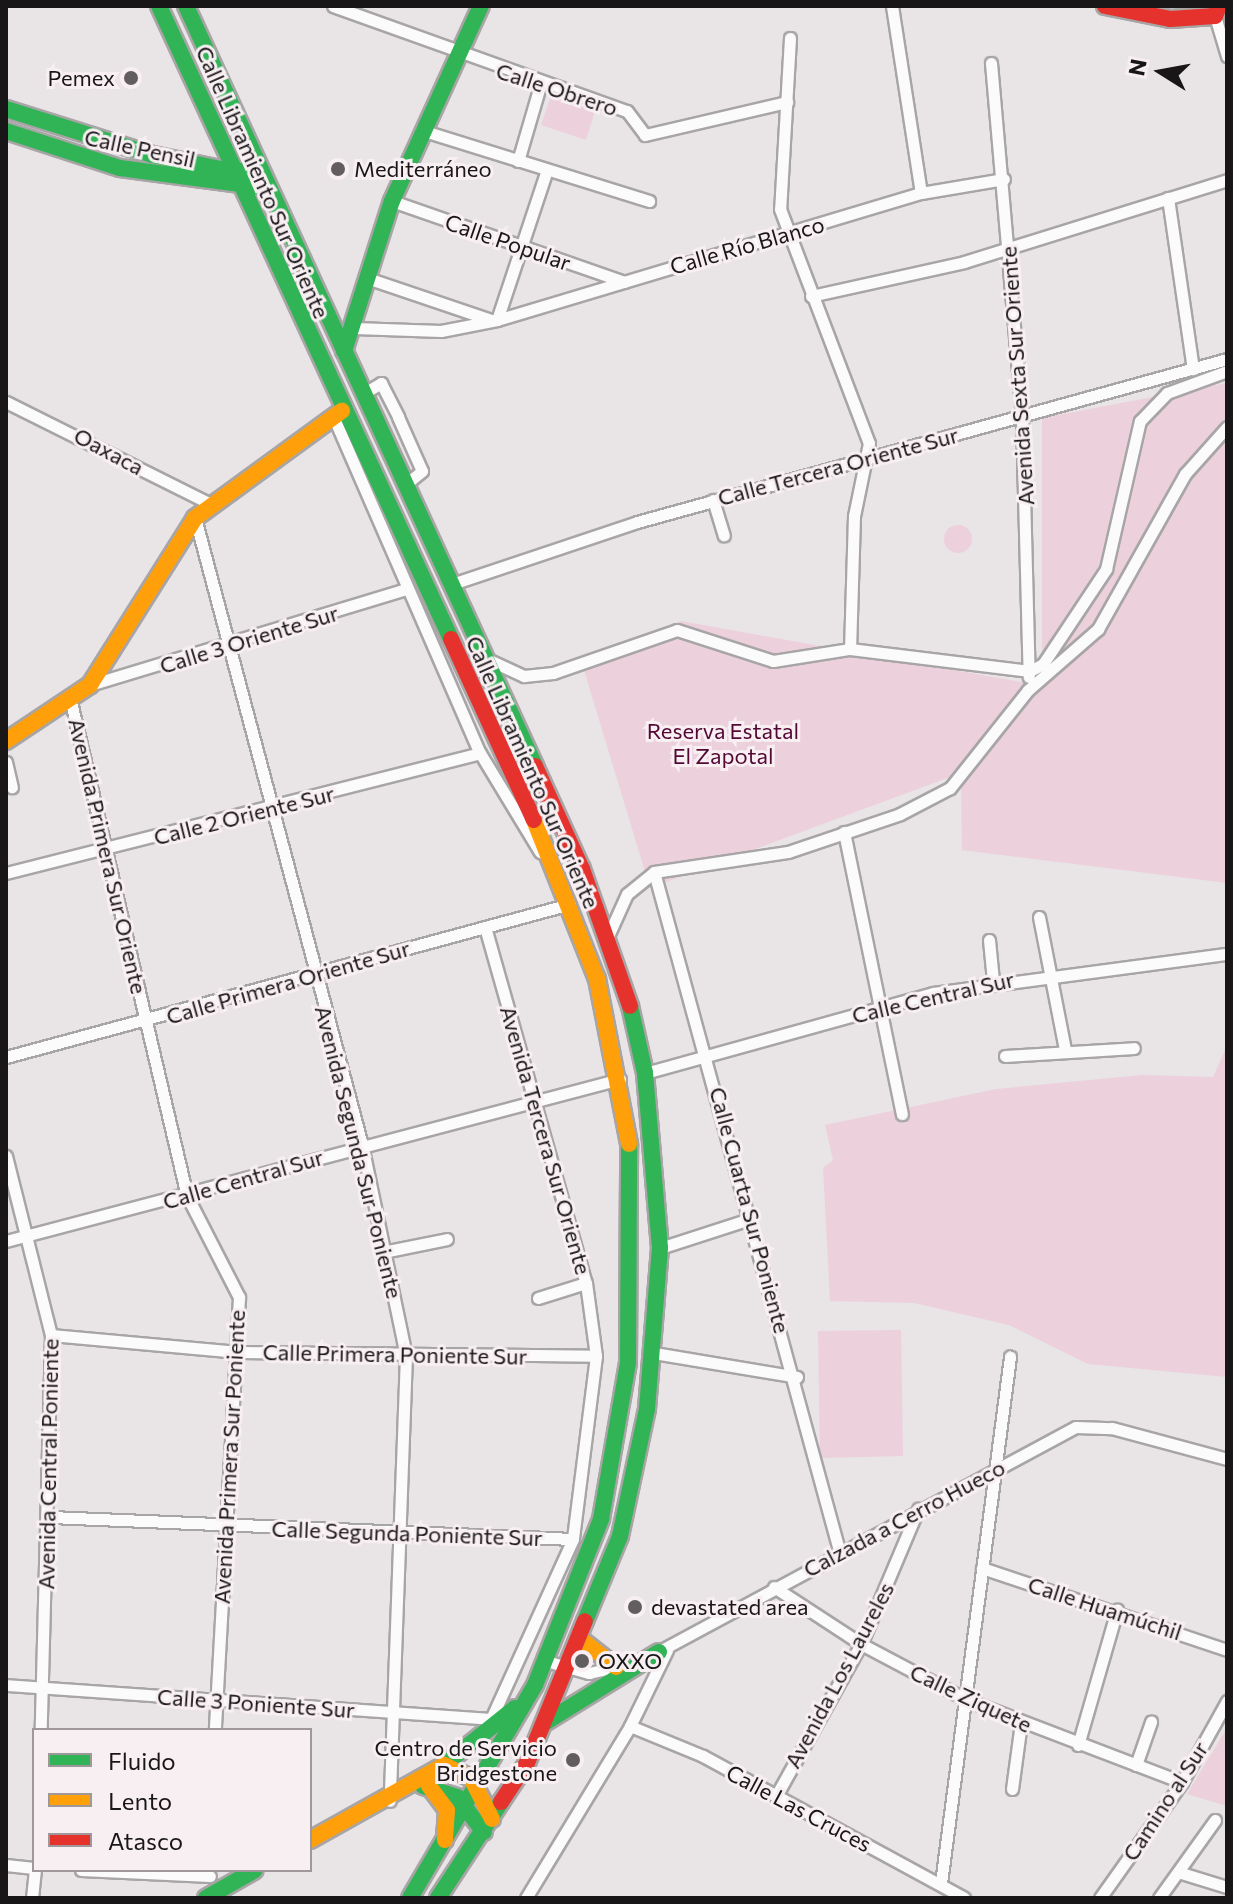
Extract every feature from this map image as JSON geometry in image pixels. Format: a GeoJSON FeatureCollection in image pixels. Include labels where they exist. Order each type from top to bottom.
{"type":"FeatureCollection","features":[{"type":"Feature","properties":{"kind":"main road","name":"Calle Libramiento Sur Oriente"},"geometry":{"type":"LineString","coordinates":[[159,6],[244,190],[338,414],[561,878],[620,1079],[632,1236],[628,1362],[601,1519],[535,1685],[441,1856],[410,1898]]}},
{"type":"Feature","properties":{"kind":"main road","name":"Calle Libramiento Sur Oriente"},"geometry":{"type":"LineString","coordinates":[[186,6],[407,483],[608,936],[645,1073],[660,1248],[654,1353],[620,1536],[583,1641],[546,1722],[488,1825],[438,1898]]}},
{"type":"Feature","properties":{"kind":"main road"},"geometry":{"type":"LineString","coordinates":[[344,351],[354,328],[392,201],[421,130],[481,6]]}},
{"type":"Feature","properties":{"kind":"main road"},"geometry":{"type":"LineString","coordinates":[[1105,6],[1170,19],[1220,18]]}},
{"type":"Feature","properties":{"kind":"main road","name":"Calle Pensil"},"geometry":{"type":"LineString","coordinates":[[6,109],[71,134],[235,172],[260,168]]}},
{"type":"Feature","properties":{"kind":"main road","name":"Calle Pensil"},"geometry":{"type":"LineString","coordinates":[[6,131],[120,168],[244,190],[269,188]]}},
{"type":"Feature","properties":{"kind":"main road"},"geometry":{"type":"LineString","coordinates":[[6,741],[71,702],[90,685],[195,518],[338,414]]}},
{"type":"Feature","properties":{"kind":"main road"},"geometry":{"type":"LineString","coordinates":[[583,1641],[616,1667]]}},
{"type":"Feature","properties":{"kind":"main road"},"geometry":{"type":"LineString","coordinates":[[546,1722],[663,1651]]}},
{"type":"Feature","properties":{"kind":"main road"},"geometry":{"type":"LineString","coordinates":[[312,1839],[421,1786],[535,1685]]}},
{"type":"Feature","properties":{"kind":"main road"},"geometry":{"type":"LineString","coordinates":[[444,1765],[479,1789],[488,1825]]}},
{"type":"Feature","properties":{"kind":"main road"},"geometry":{"type":"LineString","coordinates":[[421,1786],[448,1791],[488,1825]]}},
{"type":"Feature","properties":{"kind":"main road"},"geometry":{"type":"LineString","coordinates":[[421,1786],[447,1810],[441,1856]]}},
{"type":"Feature","properties":{"kind":"main road"},"geometry":{"type":"LineString","coordinates":[[208,1897],[252,1872]]}},
{"type":"Feature","properties":{"kind":"street","name":"Calle Obrero"},"geometry":{"type":"LineString","coordinates":[[333,6],[456,56],[540,86],[627,111],[651,135],[787,102]]}},
{"type":"Feature","properties":{"kind":"street"},"geometry":{"type":"LineString","coordinates":[[892,6],[921,193]]}},
{"type":"Feature","properties":{"kind":"street"},"geometry":{"type":"LineString","coordinates":[[1220,18],[1227,56]]}},
{"type":"Feature","properties":{"kind":"street"},"geometry":{"type":"LineString","coordinates":[[790,38],[780,209],[786,233],[868,431],[863,458],[850,649]]}},
{"type":"Feature","properties":{"kind":"street","name":"Avenida Sexta Sur Oriente"},"geometry":{"type":"LineString","coordinates":[[991,63],[1004,179],[1006,249],[1022,418],[1030,671],[1028,690]]}},
{"type":"Feature","properties":{"kind":"street"},"geometry":{"type":"LineString","coordinates":[[518,161],[540,86]]}},
{"type":"Feature","properties":{"kind":"street"},"geometry":{"type":"LineString","coordinates":[[421,130],[649,201]]}},
{"type":"Feature","properties":{"kind":"street"},"geometry":{"type":"LineString","coordinates":[[367,278],[495,320],[518,246],[547,170]]}},
{"type":"Feature","properties":{"kind":"street","name":"Calle Río Blanco"},"geometry":{"type":"LineString","coordinates":[[354,328],[441,331],[495,320],[921,193],[1004,179]]}},
{"type":"Feature","properties":{"kind":"street"},"geometry":{"type":"LineString","coordinates":[[811,296],[1006,249],[1227,180]]}},
{"type":"Feature","properties":{"kind":"street"},"geometry":{"type":"LineString","coordinates":[[1168,198],[1193,369]]}},
{"type":"Feature","properties":{"kind":"street","name":"Calle Popular"},"geometry":{"type":"LineString","coordinates":[[392,201],[625,282]]}},
{"type":"Feature","properties":{"kind":"street","name":"Calle Tercera Oriente Sur"},"geometry":{"type":"LineString","coordinates":[[452,584],[713,500],[1022,418],[1227,359]]}},
{"type":"Feature","properties":{"kind":"street"},"geometry":{"type":"LineString","coordinates":[[486,659],[524,676],[553,673],[677,630],[773,661],[850,649],[1030,671],[1043,664],[1106,569],[1140,421],[1167,393],[1227,371]]}},
{"type":"Feature","properties":{"kind":"street"},"geometry":{"type":"LineString","coordinates":[[364,393],[381,383],[398,417],[422,471],[407,483]]}},
{"type":"Feature","properties":{"kind":"street","name":"Oaxaca"},"geometry":{"type":"LineString","coordinates":[[6,402],[211,504]]}},
{"type":"Feature","properties":{"kind":"street"},"geometry":{"type":"LineString","coordinates":[[338,414],[406,589],[480,753],[508,809],[561,878]]}},
{"type":"Feature","properties":{"kind":"street"},"geometry":{"type":"LineString","coordinates":[[380,426],[398,417]]}},
{"type":"Feature","properties":{"kind":"street"},"geometry":{"type":"LineString","coordinates":[[608,936],[627,894],[654,872],[788,852],[950,788],[1028,690],[1098,629],[1185,474],[1227,427]]}},
{"type":"Feature","properties":{"kind":"street"},"geometry":{"type":"LineString","coordinates":[[713,500],[724,535]]}},
{"type":"Feature","properties":{"kind":"street","name":"Avenida Segunda Sur Poniente"},"geometry":{"type":"LineString","coordinates":[[195,518],[362,1145],[388,1251],[406,1355],[390,1801]]}},
{"type":"Feature","properties":{"kind":"street","name":"Calle 3 Oriente Sur"},"geometry":{"type":"LineString","coordinates":[[90,685],[230,645],[406,589]]}},
{"type":"Feature","properties":{"kind":"street","name":"Avenida Primera Sur Oriente"},"geometry":{"type":"LineString","coordinates":[[71,702],[108,849],[187,1196]]}},
{"type":"Feature","properties":{"kind":"street","name":"Calle 2 Oriente Sur"},"geometry":{"type":"LineString","coordinates":[[6,873],[271,810],[480,753]]}},
{"type":"Feature","properties":{"kind":"street"},"geometry":{"type":"LineString","coordinates":[[6,762],[12,787]]}},
{"type":"Feature","properties":{"kind":"street"},"geometry":{"type":"LineString","coordinates":[[844,832],[875,1009],[902,1114]]}},
{"type":"Feature","properties":{"kind":"street","name":"Calle Cuarta Sur Poniente"},"geometry":{"type":"LineString","coordinates":[[654,872],[797,1377],[839,1550]]}},
{"type":"Feature","properties":{"kind":"street","name":"Calle Primera Oriente Sur"},"geometry":{"type":"LineString","coordinates":[[6,1057],[148,1022],[570,904]]}},
{"type":"Feature","properties":{"kind":"street"},"geometry":{"type":"LineString","coordinates":[[1039,917],[1046,972],[1065,1049]]}},
{"type":"Feature","properties":{"kind":"street","name":"Avenida Tercera Sur Oriente"},"geometry":{"type":"LineString","coordinates":[[485,927],[536,1097],[586,1283],[596,1356],[573,1539],[498,1719]]}},
{"type":"Feature","properties":{"kind":"street"},"geometry":{"type":"LineString","coordinates":[[989,940],[993,981]]}},
{"type":"Feature","properties":{"kind":"street","name":"Calle Central Sur"},"geometry":{"type":"LineString","coordinates":[[645,1073],[875,1009],[993,981],[1046,972],[1227,954]]}},
{"type":"Feature","properties":{"kind":"street"},"geometry":{"type":"LineString","coordinates":[[1005,1056],[1065,1049],[1134,1048]]}},
{"type":"Feature","properties":{"kind":"street","name":"Calle Central Sur"},"geometry":{"type":"LineString","coordinates":[[6,1241],[187,1196],[536,1097],[620,1079]]}},
{"type":"Feature","properties":{"kind":"street","name":"Avenida Central Poniente"},"geometry":{"type":"LineString","coordinates":[[6,1156],[51,1335],[50,1517],[41,1728]]}},
{"type":"Feature","properties":{"kind":"street","name":"Avenida Primera Sur Poniente"},"geometry":{"type":"LineString","coordinates":[[187,1196],[239,1297],[238,1352],[223,1527],[215,1728]]}},
{"type":"Feature","properties":{"kind":"street"},"geometry":{"type":"LineString","coordinates":[[660,1248],[750,1219]]}},
{"type":"Feature","properties":{"kind":"street"},"geometry":{"type":"LineString","coordinates":[[388,1251],[447,1239]]}},
{"type":"Feature","properties":{"kind":"street"},"geometry":{"type":"LineString","coordinates":[[538,1298],[586,1283]]}},
{"type":"Feature","properties":{"kind":"street","name":"Calle Primera Poniente Sur"},"geometry":{"type":"LineString","coordinates":[[51,1335],[238,1352],[596,1356]]}},
{"type":"Feature","properties":{"kind":"street"},"geometry":{"type":"LineString","coordinates":[[654,1353],[797,1377]]}},
{"type":"Feature","properties":{"kind":"street"},"geometry":{"type":"LineString","coordinates":[[941,1883],[1010,1357]]}},
{"type":"Feature","properties":{"kind":"street","name":"Calzada a Cerro Hueco"},"geometry":{"type":"LineString","coordinates":[[546,1661],[570,1669],[616,1667],[663,1651],[839,1550],[1076,1427],[1112,1428],[1227,1459]]}},
{"type":"Feature","properties":{"kind":"street","name":"Avenida Los Laureles"},"geometry":{"type":"LineString","coordinates":[[776,1796],[861,1644],[918,1509]]}},
{"type":"Feature","properties":{"kind":"street","name":"Calle Segunda Poniente Sur"},"geometry":{"type":"LineString","coordinates":[[50,1517],[223,1527],[402,1530],[573,1539]]}},
{"type":"Feature","properties":{"kind":"street","name":"Calle Huamúchil"},"geometry":{"type":"LineString","coordinates":[[982,1568],[1117,1610],[1227,1650]]}},
{"type":"Feature","properties":{"kind":"street","name":"Calle Ziquete"},"geometry":{"type":"LineString","coordinates":[[774,1587],[861,1644],[967,1700],[1078,1745],[1182,1782]]}},
{"type":"Feature","properties":{"kind":"street"},"geometry":{"type":"LineString","coordinates":[[1078,1745],[1117,1610]]}},
{"type":"Feature","properties":{"kind":"street"},"geometry":{"type":"LineString","coordinates":[[526,1898],[630,1726],[663,1651]]}},
{"type":"Feature","properties":{"kind":"street","name":"Calle 3 Poniente Sur"},"geometry":{"type":"LineString","coordinates":[[6,1685],[498,1719]]}},
{"type":"Feature","properties":{"kind":"street","name":"Camino al Sur"},"geometry":{"type":"LineString","coordinates":[[1100,1898],[1182,1782],[1227,1701]]}},
{"type":"Feature","properties":{"kind":"street"},"geometry":{"type":"LineString","coordinates":[[1012,1789],[1021,1722]]}},
{"type":"Feature","properties":{"kind":"street"},"geometry":{"type":"LineString","coordinates":[[1136,1765],[1151,1722]]}},
{"type":"Feature","properties":{"kind":"street","name":"Calle Las Cruces"},"geometry":{"type":"LineString","coordinates":[[630,1726],[776,1796],[964,1898]]}},
{"type":"Feature","properties":{"kind":"street"},"geometry":{"type":"LineString","coordinates":[[1159,1898],[1215,1820]]}},
{"type":"Feature","properties":{"kind":"street"},"geometry":{"type":"LineString","coordinates":[[6,1865],[32,1869]]}},
{"type":"Feature","properties":{"kind":"street"},"geometry":{"type":"LineString","coordinates":[[32,1898],[35,1872]]}},
{"type":"Feature","properties":{"kind":"street"},"geometry":{"type":"LineString","coordinates":[[167,1872],[210,1873],[208,1897]]}},
{"type":"Feature","properties":{"kind":"street"},"geometry":{"type":"LineString","coordinates":[[1178,1872],[1227,1887]]}},
{"type":"Feature","properties":{"kind":"green space"},"geometry":{"type":"Polygon","coordinates":[[[551,96],[595,111],[586,140],[541,125],[551,96]]]}},
{"type":"Feature","properties":{"kind":"green space","name":"Reserva Estatal El Zapotal"},"geometry":{"type":"Polygon","coordinates":[[[1227,383],[1227,883],[962,850],[961,773],[650,888],[580,657],[681,621],[1026,683],[1042,668],[1042,418],[1227,383]]]}},
{"type":"Feature","properties":{"kind":"green space"},"geometry":{"type":"Polygon","coordinates":[[[958,525],[968,529],[972,539],[968,549],[958,553],[948,549],[944,539],[948,529],[958,525]]]}},
{"type":"Feature","properties":{"kind":"green space"},"geometry":{"type":"Polygon","coordinates":[[[1227,1046],[1227,1377],[1088,1364],[1009,1325],[914,1303],[830,1301],[823,1168],[833,1160],[825,1125],[996,1089],[1142,1075],[1213,1077],[1227,1046]]]}},
{"type":"Feature","properties":{"kind":"green space"},"geometry":{"type":"Polygon","coordinates":[[[901,1330],[903,1456],[820,1458],[818,1331],[901,1330]]]}},
{"type":"Feature","properties":{"kind":"green space"},"geometry":{"type":"Polygon","coordinates":[[[1227,1728],[1227,1806],[1187,1794],[1227,1728]]]}},
{"type":"Feature","properties":{"kind":"traffic: fast"},"geometry":{"type":"LineString","coordinates":[[159,6],[451,639]]}},
{"type":"Feature","properties":{"kind":"traffic: fast"},"geometry":{"type":"LineString","coordinates":[[186,6],[535,766]]}},
{"type":"Feature","properties":{"kind":"traffic: fast"},"geometry":{"type":"LineString","coordinates":[[344,351],[392,201],[481,6]]}},
{"type":"Feature","properties":{"kind":"traffic: fast"},"geometry":{"type":"LineString","coordinates":[[6,109],[153,155],[235,172],[260,168]]}},
{"type":"Feature","properties":{"kind":"traffic: fast"},"geometry":{"type":"LineString","coordinates":[[6,131],[120,168],[269,188]]}},
{"type":"Feature","properties":{"kind":"traffic: fast"},"geometry":{"type":"LineString","coordinates":[[585,1621],[620,1536],[647,1409],[660,1248],[645,1073],[630,1006]]}},
{"type":"Feature","properties":{"kind":"traffic: fast"},"geometry":{"type":"LineString","coordinates":[[410,1898],[535,1685],[601,1519],[628,1362],[629,1144]]}},
{"type":"Feature","properties":{"kind":"traffic: fast"},"geometry":{"type":"LineString","coordinates":[[546,1722],[659,1652]]}},
{"type":"Feature","properties":{"kind":"traffic: fast"},"geometry":{"type":"LineString","coordinates":[[444,1765],[515,1708]]}},
{"type":"Feature","properties":{"kind":"traffic: fast"},"geometry":{"type":"LineString","coordinates":[[423,1786],[457,1797],[484,1832]]}},
{"type":"Feature","properties":{"kind":"traffic: fast"},"geometry":{"type":"LineString","coordinates":[[438,1898],[501,1802]]}},
{"type":"Feature","properties":{"kind":"traffic: fast"},"geometry":{"type":"LineString","coordinates":[[206,1898],[252,1872]]}},
{"type":"Feature","properties":{"kind":"traffic: slow"},"geometry":{"type":"LineString","coordinates":[[6,741],[90,685],[195,518],[342,411]]}},
{"type":"Feature","properties":{"kind":"traffic: slow"},"geometry":{"type":"LineString","coordinates":[[534,820],[597,979],[629,1144]]}},
{"type":"Feature","properties":{"kind":"traffic: slow"},"geometry":{"type":"LineString","coordinates":[[583,1641],[616,1667]]}},
{"type":"Feature","properties":{"kind":"traffic: slow"},"geometry":{"type":"LineString","coordinates":[[312,1839],[444,1765],[471,1778],[492,1819]]}},
{"type":"Feature","properties":{"kind":"traffic: slow"},"geometry":{"type":"LineString","coordinates":[[429,1786],[447,1810],[445,1840]]}},
{"type":"Feature","properties":{"kind":"traffic: jam"},"geometry":{"type":"LineString","coordinates":[[1105,6],[1170,19],[1215,16],[1219,6]]}},
{"type":"Feature","properties":{"kind":"traffic: jam"},"geometry":{"type":"LineString","coordinates":[[451,639],[534,820]]}},
{"type":"Feature","properties":{"kind":"traffic: jam"},"geometry":{"type":"LineString","coordinates":[[535,766],[582,869],[630,1006]]}},
{"type":"Feature","properties":{"kind":"traffic: jam"},"geometry":{"type":"LineString","coordinates":[[501,1802],[527,1763],[585,1621]]}},
{"type":"Feature","properties":{"kind":"place","name":"Pemex"},"geometry":{"type":"Point","coordinates":[131,78]}},
{"type":"Feature","properties":{"kind":"place","name":"Mediterráneo"},"geometry":{"type":"Point","coordinates":[338,169]}},
{"type":"Feature","properties":{"kind":"place","name":"devastated area"},"geometry":{"type":"Point","coordinates":[635,1607]}},
{"type":"Feature","properties":{"kind":"place","name":"OXXO"},"geometry":{"type":"Point","coordinates":[582,1661]}},
{"type":"Feature","properties":{"kind":"place","name":"Centro de Servicio Bridgestone"},"geometry":{"type":"Point","coordinates":[573,1760]}}]}
